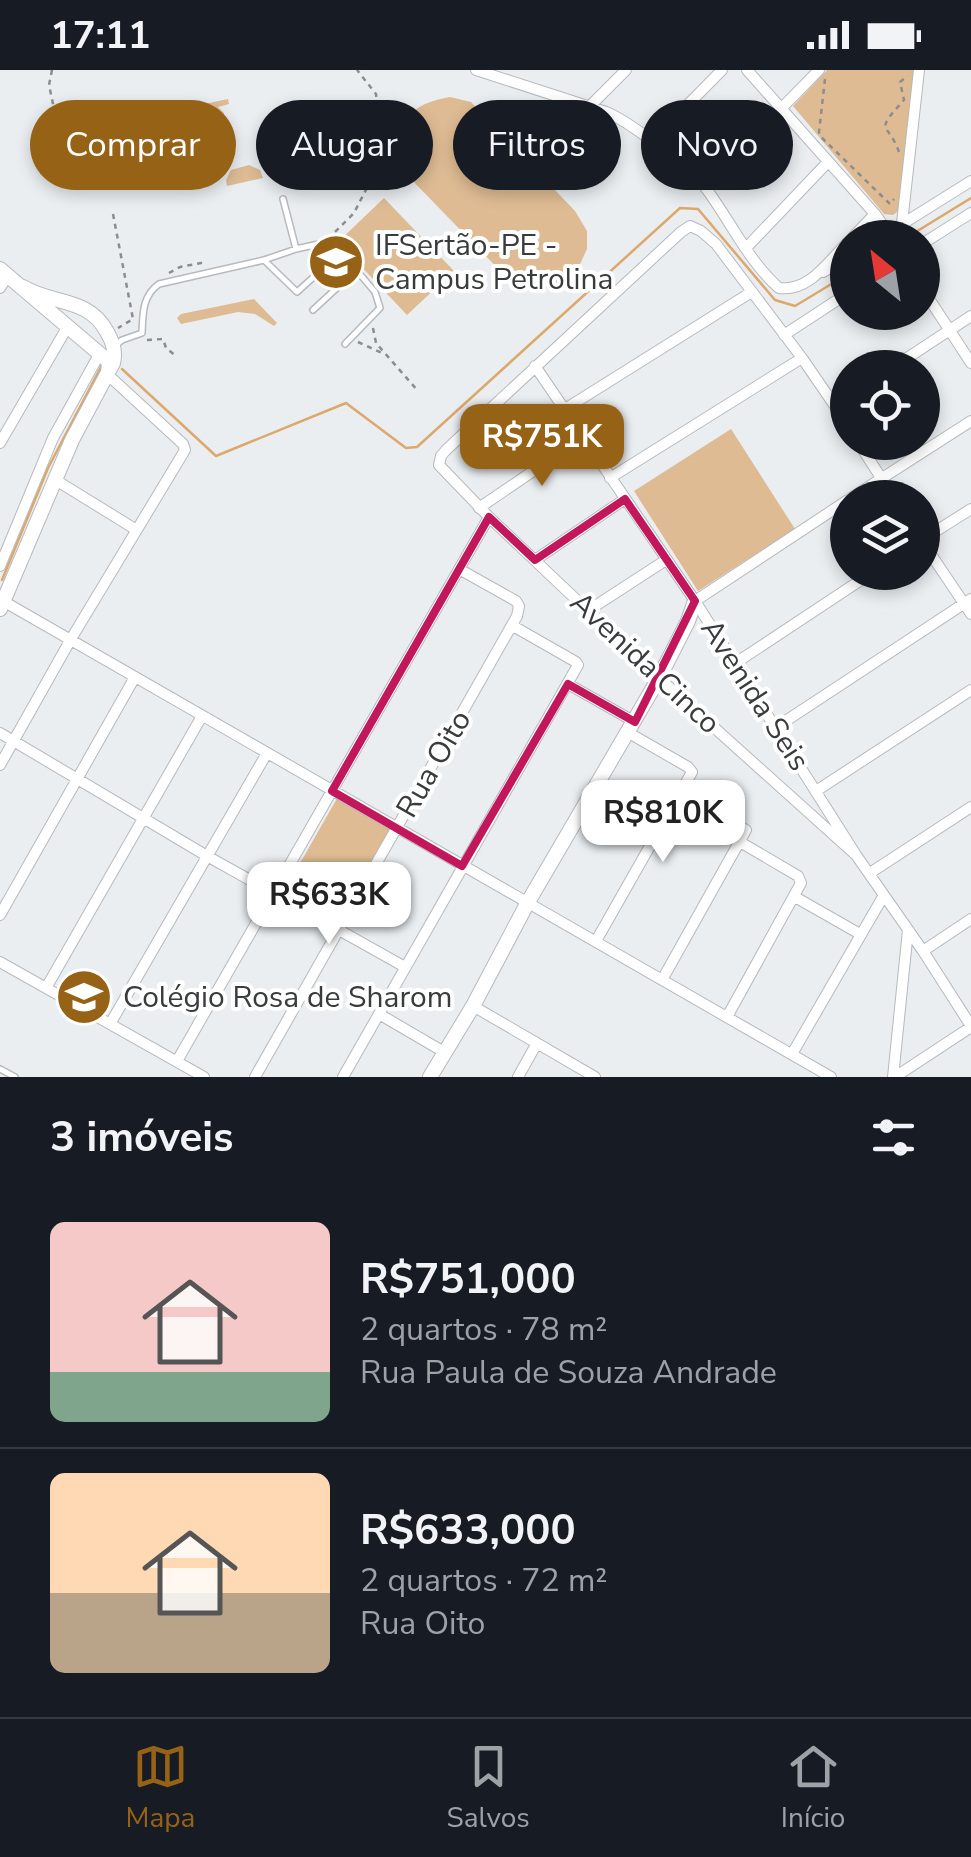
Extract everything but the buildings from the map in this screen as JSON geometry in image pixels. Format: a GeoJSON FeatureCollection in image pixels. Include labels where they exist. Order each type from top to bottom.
{"type":"FeatureCollection","features":[{"type":"Feature","properties":{"kind":"street"},"geometry":{"type":"LineString","coordinates":[[476,70],[568,100]]}},
{"type":"Feature","properties":{"kind":"street"},"geometry":{"type":"LineString","coordinates":[[516,83],[529,70]]}},
{"type":"Feature","properties":{"kind":"street"},"geometry":{"type":"LineString","coordinates":[[597,100],[626,70]]}},
{"type":"Feature","properties":{"kind":"street"},"geometry":{"type":"LineString","coordinates":[[692,100],[722,70]]}},
{"type":"Feature","properties":{"kind":"street"},"geometry":{"type":"LineString","coordinates":[[747,70],[772,100]]}},
{"type":"Feature","properties":{"kind":"street"},"geometry":{"type":"LineString","coordinates":[[790,100],[819,70]]}},
{"type":"Feature","properties":{"kind":"street"},"geometry":{"type":"LineString","coordinates":[[902,220],[919,70]]}},
{"type":"Feature","properties":{"kind":"street"},"geometry":{"type":"LineString","coordinates":[[793,125],[878,220]]}},
{"type":"Feature","properties":{"kind":"street"},"geometry":{"type":"LineString","coordinates":[[746,248],[827,163]]}},
{"type":"Feature","properties":{"kind":"street"},"geometry":{"type":"LineString","coordinates":[[907,220],[971,181]]}},
{"type":"Feature","properties":{"kind":"street"},"geometry":{"type":"LineString","coordinates":[[707,190],[779,288],[797,288],[830,268]]}},
{"type":"Feature","properties":{"kind":"street"},"geometry":{"type":"LineString","coordinates":[[940,232],[971,212]]}},
{"type":"Feature","properties":{"kind":"street"},"geometry":{"type":"LineString","coordinates":[[868,220],[874,214]]}},
{"type":"Feature","properties":{"kind":"street"},"geometry":{"type":"LineString","coordinates":[[535,366],[690,226],[716,244],[830,398]]}},
{"type":"Feature","properties":{"kind":"street"},"geometry":{"type":"LineString","coordinates":[[810,280],[830,260]]}},
{"type":"Feature","properties":{"kind":"street"},"geometry":{"type":"LineString","coordinates":[[2,277],[38,295],[75,303],[93,313],[108,341]]}},
{"type":"Feature","properties":{"kind":"street"},"geometry":{"type":"LineString","coordinates":[[24,287],[86,341],[108,341]]}},
{"type":"Feature","properties":{"kind":"street"},"geometry":{"type":"LineString","coordinates":[[565,409],[750,293]]}},
{"type":"Feature","properties":{"kind":"street"},"geometry":{"type":"LineString","coordinates":[[784,335],[830,305]]}},
{"type":"Feature","properties":{"kind":"street"},"geometry":{"type":"LineString","coordinates":[[940,315],[971,363]]}},
{"type":"Feature","properties":{"kind":"street"},"geometry":{"type":"LineString","coordinates":[[919,350],[971,316]]}},
{"type":"Feature","properties":{"kind":"street"},"geometry":{"type":"LineString","coordinates":[[86,341],[94,324],[102,325],[113,363],[54,479],[2,598],[831,1077]]}},
{"type":"Feature","properties":{"kind":"street"},"geometry":{"type":"LineString","coordinates":[[0,443],[68,326]]}},
{"type":"Feature","properties":{"kind":"street"},"geometry":{"type":"LineString","coordinates":[[0,566],[53,438],[108,341]]}},
{"type":"Feature","properties":{"kind":"street"},"geometry":{"type":"LineString","coordinates":[[610,478],[802,358]]}},
{"type":"Feature","properties":{"kind":"street","name":"Avenida Seis"},"geometry":{"type":"LineString","coordinates":[[535,366],[695,601],[971,1027]]}},
{"type":"Feature","properties":{"kind":"street","name":"Avenida Cinco"},"geometry":{"type":"LineString","coordinates":[[535,366],[446,450],[439,465],[488,518],[856,855]]}},
{"type":"Feature","properties":{"kind":"street"},"geometry":{"type":"LineString","coordinates":[[0,765],[70,639],[186,448],[108,374]]}},
{"type":"Feature","properties":{"kind":"street"},"geometry":{"type":"LineString","coordinates":[[878,480],[971,421]]}},
{"type":"Feature","properties":{"kind":"street"},"geometry":{"type":"LineString","coordinates":[[479,508],[583,437]]}},
{"type":"Feature","properties":{"kind":"street"},"geometry":{"type":"LineString","coordinates":[[870,460],[881,478]]}},
{"type":"Feature","properties":{"kind":"street"},"geometry":{"type":"LineString","coordinates":[[54,479],[135,529]]}},
{"type":"Feature","properties":{"kind":"street"},"geometry":{"type":"LineString","coordinates":[[535,560],[625,499]]}},
{"type":"Feature","properties":{"kind":"street"},"geometry":{"type":"LineString","coordinates":[[940,529],[971,509]]}},
{"type":"Feature","properties":{"kind":"street"},"geometry":{"type":"LineString","coordinates":[[430,1077],[660,678],[695,601],[830,512]]}},
{"type":"Feature","properties":{"kind":"street"},"geometry":{"type":"LineString","coordinates":[[177,1061],[488,518]]}},
{"type":"Feature","properties":{"kind":"street"},"geometry":{"type":"LineString","coordinates":[[0,528],[12,536]]}},
{"type":"Feature","properties":{"kind":"street"},"geometry":{"type":"LineString","coordinates":[[589,610],[666,560]]}},
{"type":"Feature","properties":{"kind":"street"},"geometry":{"type":"LineString","coordinates":[[775,728],[969,606],[940,565]]}},
{"type":"Feature","properties":{"kind":"street","name":"Rua Oito"},"geometry":{"type":"LineString","coordinates":[[255,1077],[512,626],[519,606],[516,601],[459,569]]}},
{"type":"Feature","properties":{"kind":"street"},"geometry":{"type":"LineString","coordinates":[[734,664],[847,590]]}},
{"type":"Feature","properties":{"kind":"street"},"geometry":{"type":"LineString","coordinates":[[342,1077],[578,664],[512,626]]}},
{"type":"Feature","properties":{"kind":"street"},"geometry":{"type":"LineString","coordinates":[[0,915],[134,677]]}},
{"type":"Feature","properties":{"kind":"street"},"geometry":{"type":"LineString","coordinates":[[568,684],[692,772],[596,941]]}},
{"type":"Feature","properties":{"kind":"street"},"geometry":{"type":"LineString","coordinates":[[816,790],[970,693]]}},
{"type":"Feature","properties":{"kind":"street"},"geometry":{"type":"LineString","coordinates":[[46,988],[202,716]]}},
{"type":"Feature","properties":{"kind":"street"},"geometry":{"type":"LineString","coordinates":[[0,733],[405,967]]}},
{"type":"Feature","properties":{"kind":"street"},"geometry":{"type":"LineString","coordinates":[[110,1024],[267,753]]}},
{"type":"Feature","properties":{"kind":"street"},"geometry":{"type":"LineString","coordinates":[[662,980],[746,830],[682,791]]}},
{"type":"Feature","properties":{"kind":"street"},"geometry":{"type":"LineString","coordinates":[[870,874],[971,807]]}},
{"type":"Feature","properties":{"kind":"street"},"geometry":{"type":"LineString","coordinates":[[727,1017],[802,880],[740,842]]}},
{"type":"Feature","properties":{"kind":"street"},"geometry":{"type":"LineString","coordinates":[[792,1054],[884,895]]}},
{"type":"Feature","properties":{"kind":"street"},"geometry":{"type":"LineString","coordinates":[[795,897],[860,934]]}},
{"type":"Feature","properties":{"kind":"street"},"geometry":{"type":"LineString","coordinates":[[923,951],[971,919]]}},
{"type":"Feature","properties":{"kind":"street"},"geometry":{"type":"LineString","coordinates":[[894,1077],[908,930]]}},
{"type":"Feature","properties":{"kind":"street"},"geometry":{"type":"LineString","coordinates":[[0,962],[204,1077]]}},
{"type":"Feature","properties":{"kind":"street"},"geometry":{"type":"LineString","coordinates":[[473,1006],[595,1077]]}},
{"type":"Feature","properties":{"kind":"street"},"geometry":{"type":"LineString","coordinates":[[378,1014],[444,1052]]}},
{"type":"Feature","properties":{"kind":"street"},"geometry":{"type":"LineString","coordinates":[[894,1077],[971,1027]]}},
{"type":"Feature","properties":{"kind":"street"},"geometry":{"type":"LineString","coordinates":[[518,1077],[537,1044]]}},
{"type":"Feature","properties":{"kind":"lane"},"geometry":{"type":"LineString","coordinates":[[283,198],[296,249]]}},
{"type":"Feature","properties":{"kind":"lane"},"geometry":{"type":"LineString","coordinates":[[108,341],[142,332],[144,304],[159,284],[323,243],[352,274]]}},
{"type":"Feature","properties":{"kind":"lane"},"geometry":{"type":"LineString","coordinates":[[264,260],[297,292],[336,257]]}},
{"type":"Feature","properties":{"kind":"lane"},"geometry":{"type":"LineString","coordinates":[[313,310],[358,272],[375,292],[380,308],[345,344]]}},
{"type":"Feature","properties":{"kind":"lane"},"geometry":{"type":"LineString","coordinates":[[0,1070],[15,1077]]}},
{"type":"Feature","properties":{"kind":"path"},"geometry":{"type":"LineString","coordinates":[[52,70],[49,85],[52,100]]}},
{"type":"Feature","properties":{"kind":"path"},"geometry":{"type":"LineString","coordinates":[[323,243],[354,213],[380,166],[376,94],[357,70]]}},
{"type":"Feature","properties":{"kind":"path"},"geometry":{"type":"LineString","coordinates":[[832,70],[825,78],[820,136],[890,204],[894,202],[896,184]]}},
{"type":"Feature","properties":{"kind":"path"},"geometry":{"type":"LineString","coordinates":[[898,167],[899,149],[885,126],[887,118],[904,100],[900,82],[903,79]]}},
{"type":"Feature","properties":{"kind":"path"},"geometry":{"type":"LineString","coordinates":[[108,341],[133,319],[114,214]]}},
{"type":"Feature","properties":{"kind":"path"},"geometry":{"type":"LineString","coordinates":[[371,320],[376,343],[418,390]]}},
{"type":"Feature","properties":{"kind":"path"},"geometry":{"type":"LineString","coordinates":[[139,334],[144,341],[163,339],[166,348],[176,356]]}},
{"type":"Feature","properties":{"kind":"path"},"geometry":{"type":"LineString","coordinates":[[345,344],[362,343],[388,356]]}},
{"type":"Feature","properties":{"kind":"highlighted area"},"geometry":{"type":"Polygon","coordinates":[[[625,499],[695,601],[635,722],[568,684],[462,866],[332,791],[489,517],[535,560],[625,499]]]}},
{"type":"Feature","properties":{"kind":"shaded area"},"geometry":{"type":"Polygon","coordinates":[[[827,70],[915,70],[901,209],[893,215],[884,214],[793,106],[827,70]]]}},
{"type":"Feature","properties":{"kind":"shaded area"},"geometry":{"type":"Polygon","coordinates":[[[450,97],[463,100],[453,100],[453,190],[555,190],[575,211],[587,231],[587,249],[574,277],[555,287],[535,290],[509,280],[422,190],[433,190],[434,101],[450,97]]]}},
{"type":"Feature","properties":{"kind":"shaded area"},"geometry":{"type":"Polygon","coordinates":[[[249,165],[256,168],[256,180],[236,184],[236,169],[249,165]]]}},
{"type":"Feature","properties":{"kind":"shaded area"},"geometry":{"type":"Polygon","coordinates":[[[384,198],[454,271],[407,315],[338,242],[384,198]]]}},
{"type":"Feature","properties":{"kind":"shaded area"},"geometry":{"type":"Polygon","coordinates":[[[254,299],[277,323],[274,326],[255,314],[238,312],[181,324],[177,318],[181,314],[254,299]]]}},
{"type":"Feature","properties":{"kind":"shaded area"},"geometry":{"type":"Polygon","coordinates":[[[731,429],[795,529],[698,591],[634,491],[731,429]]]}},
{"type":"Feature","properties":{"kind":"shaded area"},"geometry":{"type":"Polygon","coordinates":[[[339,795],[394,826],[342,917],[287,886],[339,795]]]}},
{"type":"Feature","properties":{"kind":"waterway"},"geometry":{"type":"LineString","coordinates":[[935,220],[971,198]]}},
{"type":"Feature","properties":{"kind":"waterway"},"geometry":{"type":"LineString","coordinates":[[122,369],[216,456],[346,403],[406,448],[417,447],[680,208],[698,209],[775,300],[795,306],[830,285]]}},
{"type":"Feature","properties":{"kind":"waterway"},"geometry":{"type":"LineString","coordinates":[[2,580],[48,468],[102,365]]}},
{"type":"Feature","properties":{"kind":"place","name":"IFSertão-PE - Campus Petrolina"},"geometry":{"type":"Point","coordinates":[336,262]}},
{"type":"Feature","properties":{"kind":"place","name":"Colégio Rosa de Sharom"},"geometry":{"type":"Point","coordinates":[84,997]}}]}
